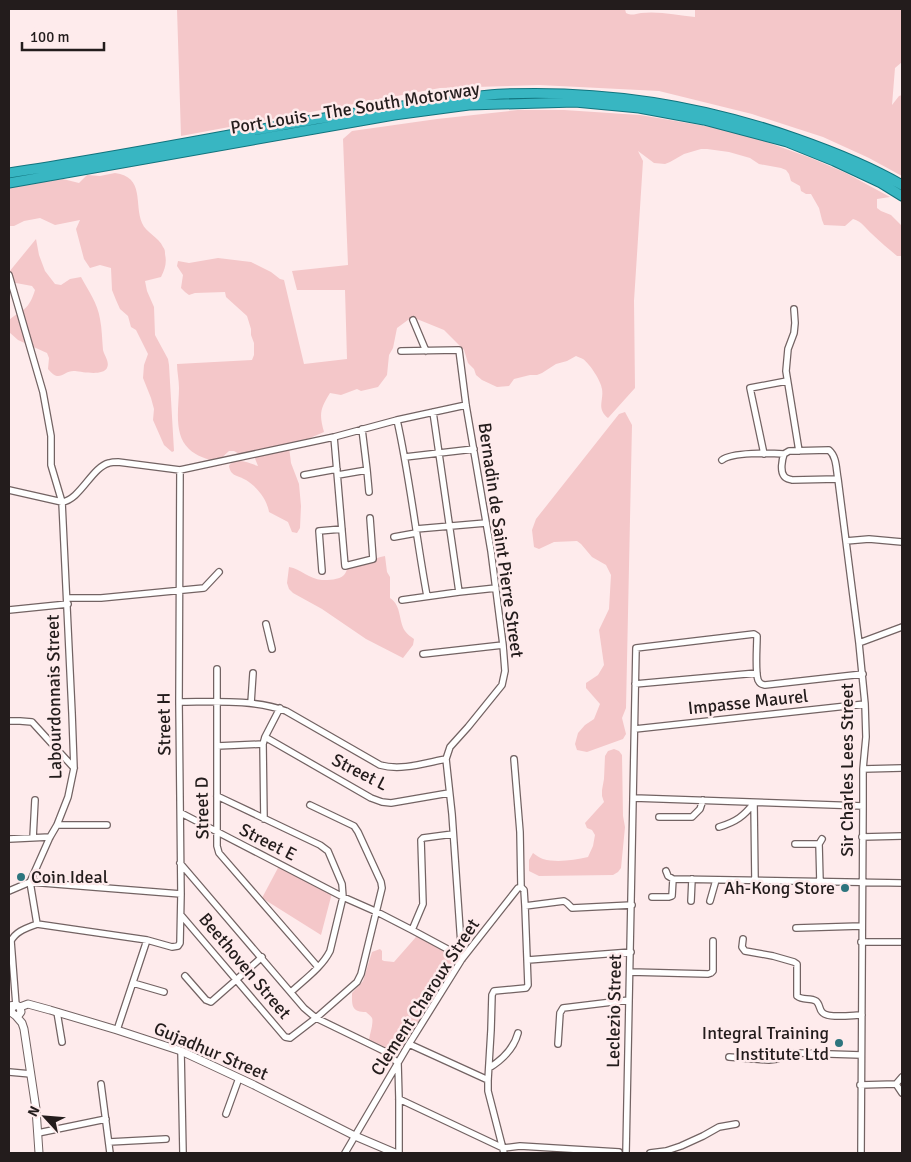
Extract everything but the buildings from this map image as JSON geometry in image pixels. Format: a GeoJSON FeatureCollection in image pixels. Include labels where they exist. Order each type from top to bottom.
{"type":"FeatureCollection","features":[{"type":"Feature","properties":{"kind":"highway","name":"Port Louis – The South Motorway"},"geometry":{"type":"LineString","coordinates":[[9,173],[72,164],[391,107],[503,94],[566,94],[638,99],[698,110],[762,126],[836,152],[902,185]]}},
{"type":"Feature","properties":{"kind":"highway","name":"Port Louis – The South Motorway"},"geometry":{"type":"LineString","coordinates":[[9,183],[394,115],[470,104],[575,102],[639,108],[704,120],[787,142],[834,160],[882,183],[902,196]]}},
{"type":"Feature","properties":{"kind":"street","name":"Labourdonnais Street"},"geometry":{"type":"LineString","coordinates":[[9,275],[43,392],[51,436],[51,465],[62,502],[68,601],[74,768],[68,797],[30,882]]}},
{"type":"Feature","properties":{"kind":"street"},"geometry":{"type":"LineString","coordinates":[[794,309],[794,333],[788,348],[786,372],[799,451]]}},
{"type":"Feature","properties":{"kind":"street"},"geometry":{"type":"LineString","coordinates":[[401,352],[426,351],[413,320]]}},
{"type":"Feature","properties":{"kind":"street","name":"Bernadin de Saint Pierre Street"},"geometry":{"type":"LineString","coordinates":[[426,351],[459,350],[466,405],[496,588],[505,671],[502,685],[450,747],[446,759]]}},
{"type":"Feature","properties":{"kind":"street"},"geometry":{"type":"LineString","coordinates":[[764,454],[750,388],[787,381]]}},
{"type":"Feature","properties":{"kind":"street"},"geometry":{"type":"LineString","coordinates":[[9,490],[67,502],[100,467],[109,462],[180,470],[334,437],[397,420],[466,405]]}},
{"type":"Feature","properties":{"kind":"street"},"geometry":{"type":"LineString","coordinates":[[433,412],[459,592]]}},
{"type":"Feature","properties":{"kind":"street"},"geometry":{"type":"LineString","coordinates":[[397,420],[405,457],[427,596]]}},
{"type":"Feature","properties":{"kind":"street"},"geometry":{"type":"LineString","coordinates":[[362,429],[369,492]]}},
{"type":"Feature","properties":{"kind":"street"},"geometry":{"type":"LineString","coordinates":[[334,437],[345,566],[373,559],[370,518]]}},
{"type":"Feature","properties":{"kind":"street"},"geometry":{"type":"LineString","coordinates":[[405,457],[474,449]]}},
{"type":"Feature","properties":{"kind":"street","name":"Sir Charles Lees Street"},"geometry":{"type":"LineString","coordinates":[[722,460],[730,456],[829,450],[835,458],[863,674],[865,704],[866,737],[863,769],[861,926],[861,1153]]}},
{"type":"Feature","properties":{"kind":"street"},"geometry":{"type":"LineString","coordinates":[[784,454],[782,460],[783,472],[787,478],[792,480],[838,479]]}},
{"type":"Feature","properties":{"kind":"street","name":"Street H"},"geometry":{"type":"LineString","coordinates":[[147,940],[172,947],[178,946],[180,943],[180,470]]}},
{"type":"Feature","properties":{"kind":"street"},"geometry":{"type":"LineString","coordinates":[[304,475],[366,470]]}},
{"type":"Feature","properties":{"kind":"street"},"geometry":{"type":"LineString","coordinates":[[394,537],[416,531],[486,523]]}},
{"type":"Feature","properties":{"kind":"street"},"geometry":{"type":"LineString","coordinates":[[322,572],[319,532],[342,529]]}},
{"type":"Feature","properties":{"kind":"street"},"geometry":{"type":"LineString","coordinates":[[846,541],[869,539],[902,542]]}},
{"type":"Feature","properties":{"kind":"street"},"geometry":{"type":"LineString","coordinates":[[9,610],[68,601],[204,588],[219,572]]}},
{"type":"Feature","properties":{"kind":"street"},"geometry":{"type":"LineString","coordinates":[[402,600],[496,588]]}},
{"type":"Feature","properties":{"kind":"street"},"geometry":{"type":"LineString","coordinates":[[266,624],[272,649]]}},
{"type":"Feature","properties":{"kind":"street"},"geometry":{"type":"LineString","coordinates":[[859,644],[902,627]]}},
{"type":"Feature","properties":{"kind":"street","name":"Leclezio Street"},"geometry":{"type":"LineString","coordinates":[[623,1153],[632,905],[636,648],[754,634],[757,636],[757,673]]}},
{"type":"Feature","properties":{"kind":"street"},"geometry":{"type":"LineString","coordinates":[[423,654],[503,645]]}},
{"type":"Feature","properties":{"kind":"street","name":"Street D"},"geometry":{"type":"LineString","coordinates":[[217,669],[217,833],[219,853],[318,967]]}},
{"type":"Feature","properties":{"kind":"street"},"geometry":{"type":"LineString","coordinates":[[251,703],[253,673]]}},
{"type":"Feature","properties":{"kind":"street"},"geometry":{"type":"LineString","coordinates":[[635,684],[757,673],[758,681],[765,685],[863,674]]}},
{"type":"Feature","properties":{"kind":"street"},"geometry":{"type":"LineString","coordinates":[[179,702],[251,703],[280,708],[380,765],[388,767],[399,767],[446,759],[462,959]]}},
{"type":"Feature","properties":{"kind":"street","name":"Impasse Maurel"},"geometry":{"type":"LineString","coordinates":[[635,729],[865,704]]}},
{"type":"Feature","properties":{"kind":"street"},"geometry":{"type":"LineString","coordinates":[[264,819],[263,744],[280,708]]}},
{"type":"Feature","properties":{"kind":"street"},"geometry":{"type":"LineString","coordinates":[[9,722],[32,722],[74,768]]}},
{"type":"Feature","properties":{"kind":"street","name":"Street L"},"geometry":{"type":"LineString","coordinates":[[265,737],[371,798],[382,802],[390,803],[449,793]]}},
{"type":"Feature","properties":{"kind":"street"},"geometry":{"type":"LineString","coordinates":[[217,746],[263,744]]}},
{"type":"Feature","properties":{"kind":"street"},"geometry":{"type":"LineString","coordinates":[[503,1150],[490,1099],[488,1080],[492,995],[494,991],[526,988],[528,986],[525,906],[524,890],[521,887],[520,832],[514,759]]}},
{"type":"Feature","properties":{"kind":"street"},"geometry":{"type":"LineString","coordinates":[[863,769],[902,768]]}},
{"type":"Feature","properties":{"kind":"street"},"geometry":{"type":"LineString","coordinates":[[217,796],[320,845],[328,851],[342,884],[343,897],[330,951],[318,967],[291,992]]}},
{"type":"Feature","properties":{"kind":"street"},"geometry":{"type":"LineString","coordinates":[[634,798],[863,806]]}},
{"type":"Feature","properties":{"kind":"street"},"geometry":{"type":"LineString","coordinates":[[32,838],[35,800]]}},
{"type":"Feature","properties":{"kind":"street"},"geometry":{"type":"LineString","coordinates":[[659,817],[692,817],[700,809],[703,800]]}},
{"type":"Feature","properties":{"kind":"street"},"geometry":{"type":"LineString","coordinates":[[719,827],[734,822],[749,810],[754,802]]}},
{"type":"Feature","properties":{"kind":"street"},"geometry":{"type":"LineString","coordinates":[[754,802],[755,881]]}},
{"type":"Feature","properties":{"kind":"street"},"geometry":{"type":"LineString","coordinates":[[310,805],[354,826],[381,882],[382,888],[361,974],[357,982],[316,1018]]}},
{"type":"Feature","properties":{"kind":"street","name":"Street E"},"geometry":{"type":"LineString","coordinates":[[181,814],[412,930],[462,959]]}},
{"type":"Feature","properties":{"kind":"street"},"geometry":{"type":"LineString","coordinates":[[57,825],[107,825]]}},
{"type":"Feature","properties":{"kind":"street"},"geometry":{"type":"LineString","coordinates":[[412,930],[423,904],[421,840],[423,838],[453,834]]}},
{"type":"Feature","properties":{"kind":"street"},"geometry":{"type":"LineString","coordinates":[[862,837],[902,836]]}},
{"type":"Feature","properties":{"kind":"street"},"geometry":{"type":"LineString","coordinates":[[9,839],[50,838]]}},
{"type":"Feature","properties":{"kind":"street"},"geometry":{"type":"LineString","coordinates":[[795,844],[821,842],[820,882]]}},
{"type":"Feature","properties":{"kind":"street"},"geometry":{"type":"LineString","coordinates":[[180,863],[304,1008],[316,1018],[384,1051],[398,1063],[400,1099],[397,1153]]}},
{"type":"Feature","properties":{"kind":"street"},"geometry":{"type":"LineString","coordinates":[[666,871],[668,876],[673,879],[902,883]]}},
{"type":"Feature","properties":{"kind":"street"},"geometry":{"type":"LineString","coordinates":[[652,897],[669,898],[672,896],[673,879]]}},
{"type":"Feature","properties":{"kind":"street"},"geometry":{"type":"LineString","coordinates":[[691,901],[692,879]]}},
{"type":"Feature","properties":{"kind":"street"},"geometry":{"type":"LineString","coordinates":[[710,901],[716,880]]}},
{"type":"Feature","properties":{"kind":"street"},"geometry":{"type":"LineString","coordinates":[[30,882],[37,924]]}},
{"type":"Feature","properties":{"kind":"street"},"geometry":{"type":"LineString","coordinates":[[9,891],[30,882],[181,894]]}},
{"type":"Feature","properties":{"kind":"street","name":"Clement Charoux Street"},"geometry":{"type":"LineString","coordinates":[[345,1153],[462,959],[518,888],[521,887]]}},
{"type":"Feature","properties":{"kind":"street"},"geometry":{"type":"LineString","coordinates":[[525,906],[564,901],[572,908],[632,905]]}},
{"type":"Feature","properties":{"kind":"street","name":"Beethoven Street"},"geometry":{"type":"LineString","coordinates":[[181,915],[285,1037],[290,1038],[316,1018]]}},
{"type":"Feature","properties":{"kind":"street"},"geometry":{"type":"LineString","coordinates":[[39,1153],[36,1109],[24,1029],[14,1009],[12,941],[14,937],[18,933],[37,924],[147,940],[116,1030]]}},
{"type":"Feature","properties":{"kind":"street"},"geometry":{"type":"LineString","coordinates":[[796,928],[861,926]]}},
{"type":"Feature","properties":{"kind":"street"},"geometry":{"type":"LineString","coordinates":[[742,939],[742,947],[745,950],[797,964],[797,996],[801,999],[816,1001],[824,1014],[830,1016],[862,1015]]}},
{"type":"Feature","properties":{"kind":"street"},"geometry":{"type":"LineString","coordinates":[[630,972],[711,973],[713,971],[713,941]]}},
{"type":"Feature","properties":{"kind":"street"},"geometry":{"type":"LineString","coordinates":[[862,942],[902,942]]}},
{"type":"Feature","properties":{"kind":"street"},"geometry":{"type":"LineString","coordinates":[[528,960],[630,952]]}},
{"type":"Feature","properties":{"kind":"street"},"geometry":{"type":"LineString","coordinates":[[185,976],[211,1002],[262,957]]}},
{"type":"Feature","properties":{"kind":"street"},"geometry":{"type":"LineString","coordinates":[[133,982],[164,992]]}},
{"type":"Feature","properties":{"kind":"street"},"geometry":{"type":"LineString","coordinates":[[558,1044],[560,1013],[563,1008],[629,1000]]}},
{"type":"Feature","properties":{"kind":"street","name":"Gujadhur Street"},"geometry":{"type":"LineString","coordinates":[[14,1009],[28,1004],[181,1051],[355,1136],[397,1153]]}},
{"type":"Feature","properties":{"kind":"street"},"geometry":{"type":"LineString","coordinates":[[57,1012],[62,1042]]}},
{"type":"Feature","properties":{"kind":"street"},"geometry":{"type":"LineString","coordinates":[[489,1068],[499,1062],[512,1047],[518,1033]]}},
{"type":"Feature","properties":{"kind":"street"},"geometry":{"type":"LineString","coordinates":[[409,1044],[488,1080]]}},
{"type":"Feature","properties":{"kind":"street"},"geometry":{"type":"LineString","coordinates":[[181,1051],[183,1153]]}},
{"type":"Feature","properties":{"kind":"street"},"geometry":{"type":"LineString","coordinates":[[729,1057],[777,1060],[790,1053],[861,1055]]}},
{"type":"Feature","properties":{"kind":"street"},"geometry":{"type":"LineString","coordinates":[[9,1072],[31,1074]]}},
{"type":"Feature","properties":{"kind":"street"},"geometry":{"type":"LineString","coordinates":[[860,1085],[896,1084],[902,1077]]}},
{"type":"Feature","properties":{"kind":"street"},"geometry":{"type":"LineString","coordinates":[[226,1114],[239,1078]]}},
{"type":"Feature","properties":{"kind":"street"},"geometry":{"type":"LineString","coordinates":[[101,1084],[110,1153]]}},
{"type":"Feature","properties":{"kind":"street"},"geometry":{"type":"LineString","coordinates":[[896,1084],[902,1092]]}},
{"type":"Feature","properties":{"kind":"street"},"geometry":{"type":"LineString","coordinates":[[400,1099],[503,1150],[520,1146],[623,1153]]}},
{"type":"Feature","properties":{"kind":"street"},"geometry":{"type":"LineString","coordinates":[[38,1133],[106,1119]]}},
{"type":"Feature","properties":{"kind":"street"},"geometry":{"type":"LineString","coordinates":[[650,1153],[666,1151],[681,1146],[719,1127],[736,1124]]}},
{"type":"Feature","properties":{"kind":"street"},"geometry":{"type":"LineString","coordinates":[[109,1142],[166,1139]]}},
{"type":"Feature","properties":{"kind":"street"},"geometry":{"type":"LineString","coordinates":[[861,1153],[868,1153]]}},
{"type":"Feature","properties":{"kind":"shaded area"},"geometry":{"type":"Polygon","coordinates":[[[177,9],[625,9],[626,13],[634,15],[654,13],[695,17],[695,9],[902,9],[902,62],[895,68],[892,105],[902,95],[902,176],[869,158],[823,137],[752,114],[659,91],[539,85],[440,88],[181,136],[177,9]]]}},
{"type":"Feature","properties":{"kind":"shaded area"},"geometry":{"type":"Polygon","coordinates":[[[518,110],[564,110],[640,115],[717,128],[764,141],[811,158],[846,173],[890,197],[877,199],[877,208],[891,215],[902,226],[902,256],[897,256],[862,223],[856,220],[853,219],[845,226],[824,225],[819,208],[811,194],[801,191],[800,186],[791,181],[786,170],[781,168],[759,164],[750,158],[729,152],[707,149],[684,154],[665,164],[654,163],[638,151],[643,161],[634,301],[635,388],[608,418],[601,408],[602,389],[600,382],[583,359],[576,356],[556,364],[537,375],[514,379],[509,386],[497,387],[476,375],[474,369],[468,363],[464,350],[444,330],[412,317],[397,328],[393,348],[389,355],[387,375],[378,387],[361,391],[357,389],[341,395],[330,393],[321,412],[324,432],[289,447],[291,463],[299,484],[301,506],[300,528],[297,533],[292,532],[288,522],[269,512],[264,498],[254,486],[233,474],[230,470],[229,466],[235,461],[258,466],[254,456],[243,456],[234,451],[229,451],[217,462],[202,457],[189,449],[181,436],[178,420],[179,388],[177,364],[252,360],[254,343],[247,316],[226,297],[225,292],[189,295],[181,288],[183,275],[177,266],[178,261],[189,263],[218,258],[251,262],[271,272],[284,280],[304,364],[347,359],[345,290],[297,290],[292,271],[348,265],[343,139],[352,131],[518,110]]]}},
{"type":"Feature","properties":{"kind":"shaded area"},"geometry":{"type":"Polygon","coordinates":[[[115,173],[131,180],[135,186],[142,223],[146,230],[159,240],[165,250],[166,263],[161,277],[145,281],[154,307],[155,335],[168,359],[169,365],[174,451],[172,452],[164,445],[153,420],[154,409],[143,378],[144,365],[148,354],[136,330],[131,327],[128,316],[120,309],[116,300],[112,290],[111,268],[100,265],[90,268],[84,259],[76,229],[80,220],[55,225],[40,218],[9,226],[9,185],[63,179],[79,183],[87,175],[100,176],[115,173]]]}},
{"type":"Feature","properties":{"kind":"shaded area"},"geometry":{"type":"Polygon","coordinates":[[[36,239],[45,271],[55,284],[61,285],[70,279],[81,277],[92,297],[99,313],[103,350],[108,363],[105,370],[92,373],[71,371],[56,376],[48,369],[49,358],[47,353],[18,340],[9,332],[9,320],[28,305],[35,290],[32,286],[16,283],[9,285],[9,272],[36,239]]]}},
{"type":"Feature","properties":{"kind":"shaded area"},"geometry":{"type":"Polygon","coordinates":[[[625,412],[632,425],[626,708],[622,718],[626,734],[623,739],[587,752],[577,750],[575,744],[578,733],[594,719],[600,704],[586,688],[586,683],[598,675],[604,665],[599,630],[609,609],[611,575],[606,565],[592,557],[577,541],[554,542],[539,549],[534,547],[532,530],[536,519],[619,414],[625,412]]]}},
{"type":"Feature","properties":{"kind":"shaded area"},"geometry":{"type":"Polygon","coordinates":[[[385,556],[387,572],[390,577],[390,598],[398,609],[405,631],[414,639],[413,645],[403,658],[366,639],[322,609],[293,593],[287,583],[289,567],[317,579],[330,580],[344,575],[349,564],[353,561],[367,561],[385,556]]]}},
{"type":"Feature","properties":{"kind":"shaded area"},"geometry":{"type":"Polygon","coordinates":[[[614,749],[622,755],[623,816],[625,827],[621,868],[613,875],[539,876],[529,871],[529,860],[533,853],[543,859],[554,861],[588,857],[595,835],[592,830],[587,828],[585,823],[604,802],[602,790],[605,756],[608,751],[614,749]]]}},
{"type":"Feature","properties":{"kind":"shaded area"},"geometry":{"type":"Polygon","coordinates":[[[279,866],[332,893],[321,935],[262,898],[279,866]]]}},
{"type":"Feature","properties":{"kind":"shaded area"},"geometry":{"type":"Polygon","coordinates":[[[416,937],[447,950],[452,956],[454,966],[445,977],[425,1017],[411,1038],[403,1046],[383,1056],[369,1044],[372,1018],[366,1012],[357,1011],[353,1007],[352,993],[363,981],[372,952],[380,949],[382,951],[382,960],[394,962],[416,937]]]}},
{"type":"Feature","properties":{"kind":"place","name":"Coin Ideal"},"geometry":{"type":"Point","coordinates":[21,877]}},
{"type":"Feature","properties":{"kind":"place","name":"Ah-Kong Store"},"geometry":{"type":"Point","coordinates":[845,888]}},
{"type":"Feature","properties":{"kind":"place","name":"Integral Training Institute Ltd"},"geometry":{"type":"Point","coordinates":[839,1043]}}]}
